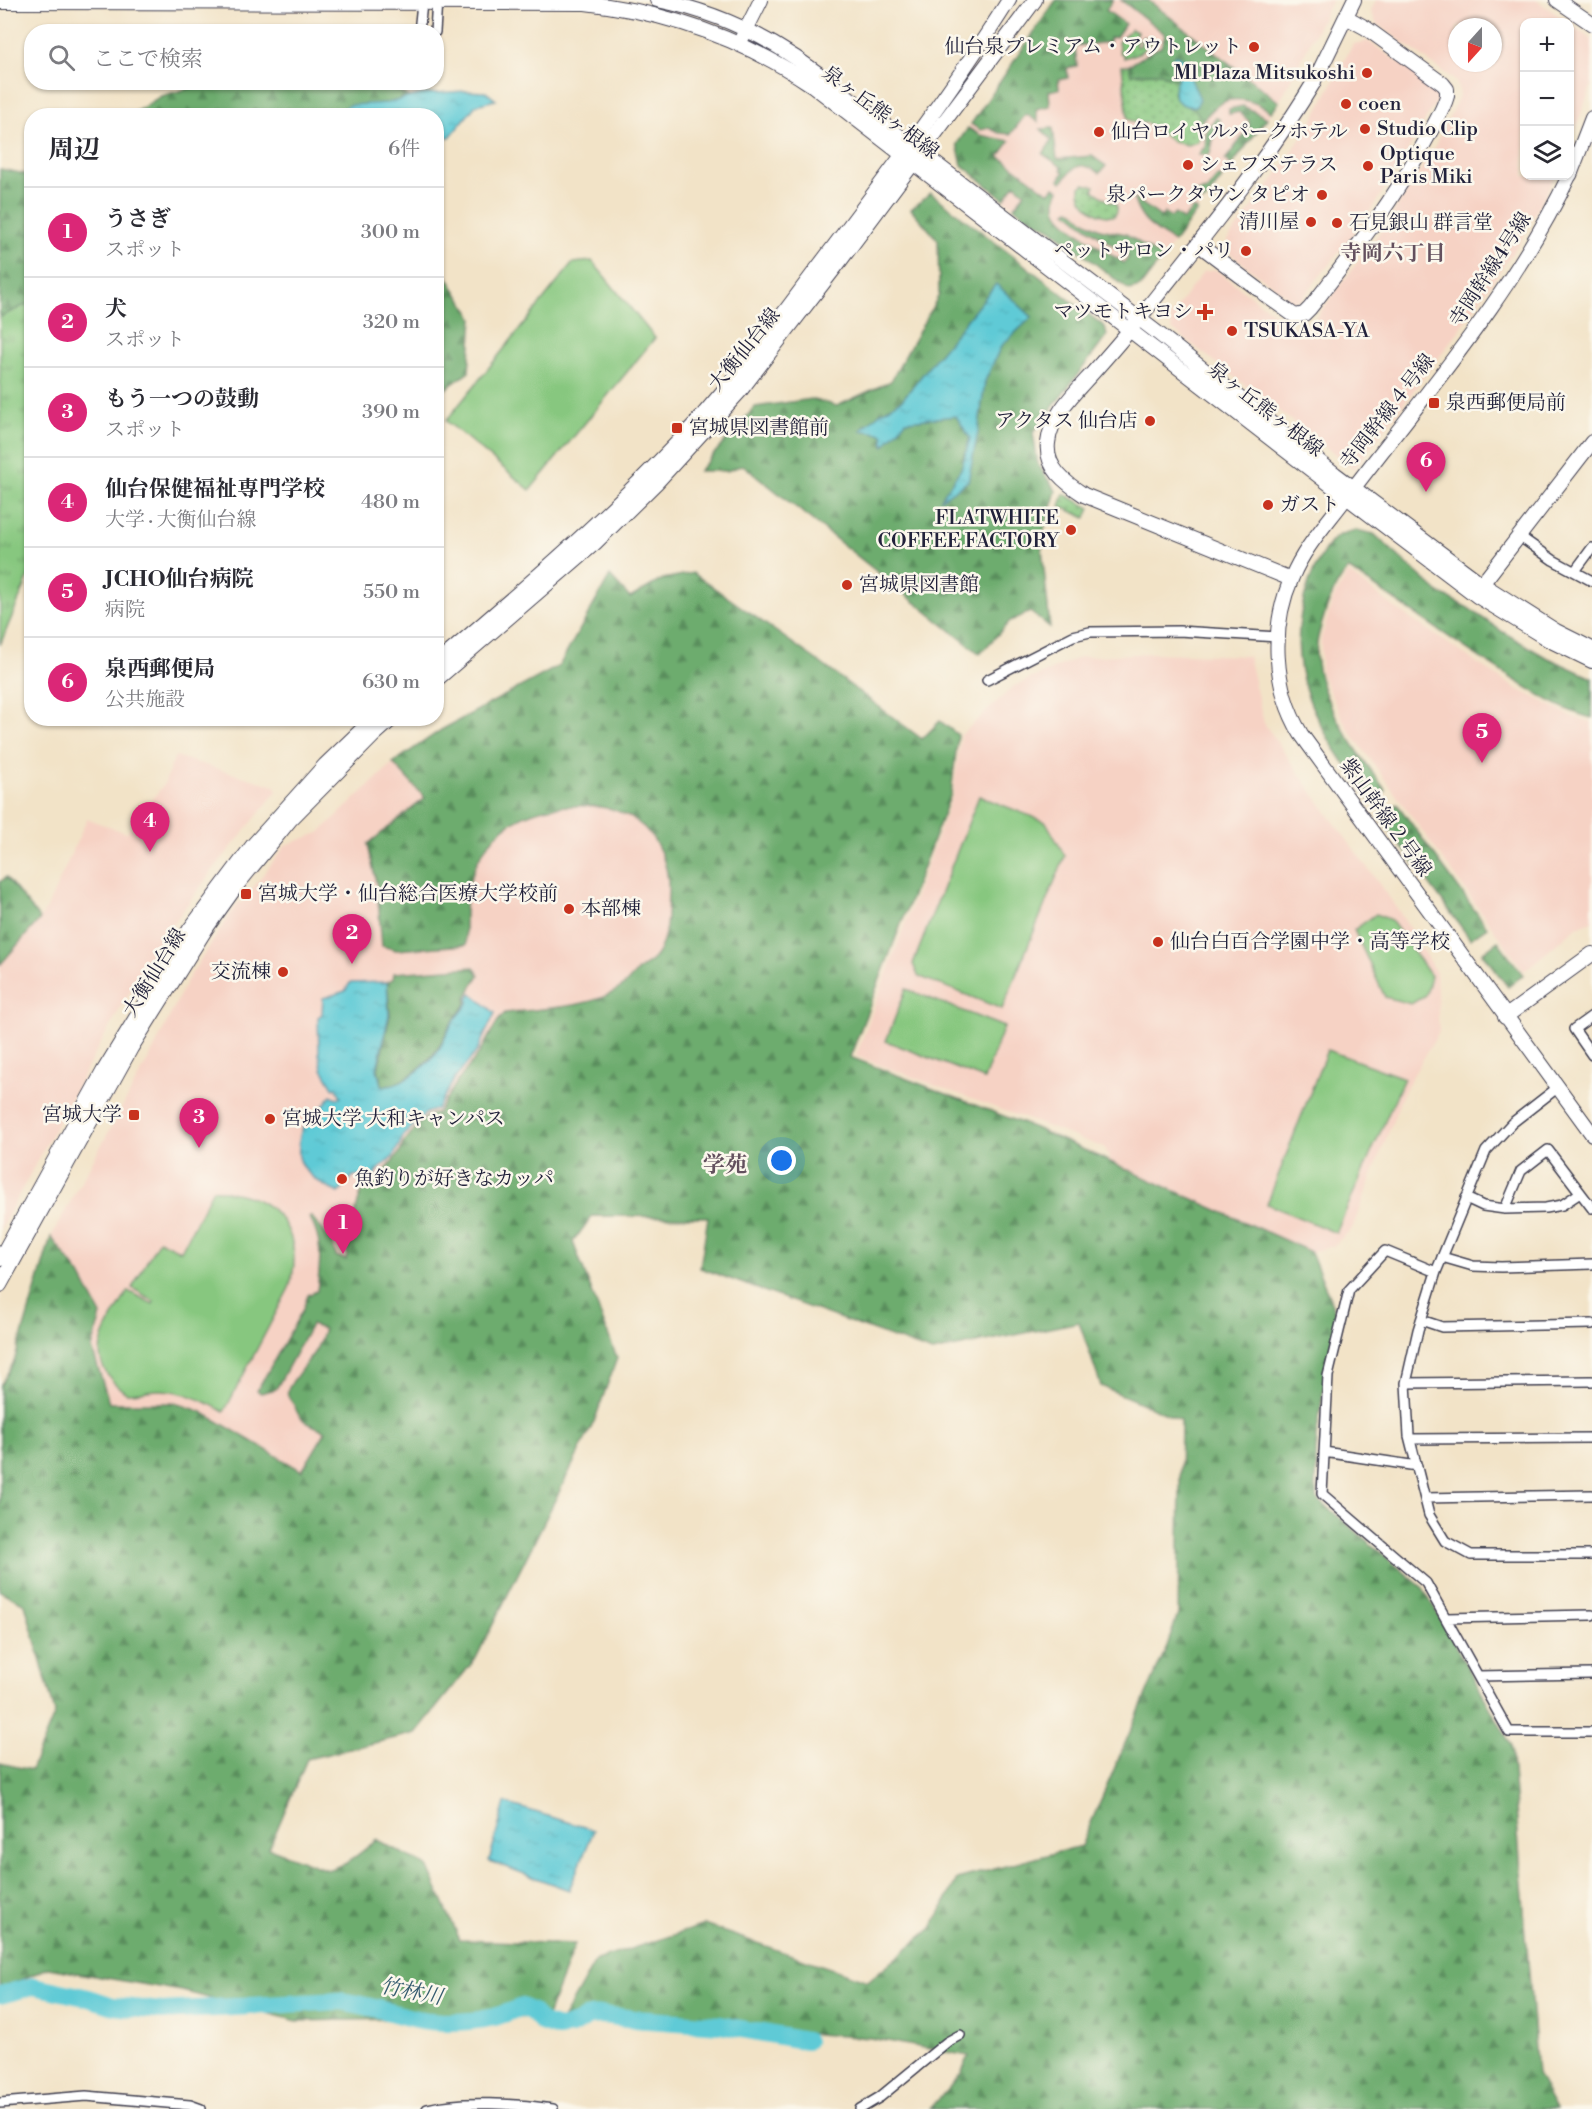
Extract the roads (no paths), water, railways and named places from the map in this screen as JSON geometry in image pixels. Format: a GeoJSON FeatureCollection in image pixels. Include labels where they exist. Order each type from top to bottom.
{"type":"FeatureCollection","features":[{"type":"Feature","properties":{"kind":"main road","name":"泉ヶ丘熊ヶ根線"},"geometry":{"type":"LineString","coordinates":[[657,0],[693,9],[743,37],[912,153],[1350,492],[1477,596],[1549,640],[1592,662]]}},
{"type":"Feature","properties":{"kind":"main road"},"geometry":{"type":"LineString","coordinates":[[743,37],[761,0]]}},
{"type":"Feature","properties":{"kind":"main road","name":"大衡仙台線"},"geometry":{"type":"LineString","coordinates":[[444,657],[656,483],[740,391],[840,261],[1009,0]]}},
{"type":"Feature","properties":{"kind":"main road","name":"大衡仙台線"},"geometry":{"type":"LineString","coordinates":[[912,153],[1035,0]]}},
{"type":"Feature","properties":{"kind":"main road"},"geometry":{"type":"LineString","coordinates":[[1291,579],[1084,495],[1064,481],[1050,464],[1047,445],[1051,427],[1062,408],[1134,324],[1198,244],[1291,120],[1316,79],[1354,0]]}},
{"type":"Feature","properties":{"kind":"main road"},"geometry":{"type":"LineString","coordinates":[[1557,0],[1592,24]]}},
{"type":"Feature","properties":{"kind":"main road","name":"泉ヶ丘熊ヶ根線"},"geometry":{"type":"LineString","coordinates":[[0,2],[585,3],[617,7],[743,37]]}},
{"type":"Feature","properties":{"kind":"main road"},"geometry":{"type":"LineString","coordinates":[[1198,244],[1295,316],[1304,314],[1368,231],[1401,183],[1447,96],[1447,89],[1366,28],[1346,17]]}},
{"type":"Feature","properties":{"kind":"main road","name":"寺岡幹線4号線"},"geometry":{"type":"LineString","coordinates":[[1574,163],[1592,118]]}},
{"type":"Feature","properties":{"kind":"main road","name":"寺岡幹線4号線"},"geometry":{"type":"LineString","coordinates":[[1460,351],[1527,255],[1552,213],[1567,180]]}},
{"type":"Feature","properties":{"kind":"main road","name":"寺岡幹線４号線"},"geometry":{"type":"LineString","coordinates":[[1350,492],[1460,351]]}},
{"type":"Feature","properties":{"kind":"main road"},"geometry":{"type":"LineString","coordinates":[[1482,584],[1592,442]]}},
{"type":"Feature","properties":{"kind":"main road","name":"泉ヶ丘熊ヶ根線"},"geometry":{"type":"LineString","coordinates":[[1350,492],[1482,584],[1556,631],[1592,649]]}},
{"type":"Feature","properties":{"kind":"main road","name":"紫山幹線２号線"},"geometry":{"type":"LineString","coordinates":[[1350,492],[1312,541],[1291,579],[1280,616],[1278,637],[1281,679],[1287,705],[1298,728],[1505,1017],[1592,1134]]}},
{"type":"Feature","properties":{"kind":"main road","name":"大衡仙台線"},"geometry":{"type":"LineString","coordinates":[[444,673],[590,538]]}},
{"type":"Feature","properties":{"kind":"main road","name":"大衡仙台線"},"geometry":{"type":"LineString","coordinates":[[0,1258],[103,1072],[190,929],[253,845],[325,765],[366,726]]}},
{"type":"Feature","properties":{"kind":"main road","name":"大衡仙台線"},"geometry":{"type":"LineString","coordinates":[[0,1285],[131,1048],[207,927],[237,885],[290,820],[384,726]]}},
{"type":"Feature","properties":{"kind":"main road"},"geometry":{"type":"LineString","coordinates":[[1505,1017],[1592,954]]}},
{"type":"Feature","properties":{"kind":"street"},"geometry":{"type":"LineString","coordinates":[[436,24],[437,2]]}},
{"type":"Feature","properties":{"kind":"street"},"geometry":{"type":"LineString","coordinates":[[420,24],[422,3]]}},
{"type":"Feature","properties":{"kind":"street"},"geometry":{"type":"LineString","coordinates":[[1519,536],[1553,560],[1592,581]]}},
{"type":"Feature","properties":{"kind":"street"},"geometry":{"type":"LineString","coordinates":[[1575,571],[1592,548]]}},
{"type":"Feature","properties":{"kind":"street"},"geometry":{"type":"LineString","coordinates":[[987,680],[1073,636],[1090,632],[1179,631],[1278,637]]}},
{"type":"Feature","properties":{"kind":"street"},"geometry":{"type":"LineString","coordinates":[[1592,1016],[1574,1029],[1592,1054]]}},
{"type":"Feature","properties":{"kind":"street"},"geometry":{"type":"LineString","coordinates":[[1557,1088],[1512,1123],[1485,1151],[1436,1272],[1421,1320],[1406,1383],[1410,1439],[1429,1515],[1445,1541],[1472,1555],[1592,1555]]}},
{"type":"Feature","properties":{"kind":"street"},"geometry":{"type":"LineString","coordinates":[[1505,1209],[1521,1171],[1548,1150],[1592,1208]]}},
{"type":"Feature","properties":{"kind":"street"},"geometry":{"type":"LineString","coordinates":[[1466,1198],[1483,1206],[1505,1209],[1546,1208],[1562,1205],[1580,1192]]}},
{"type":"Feature","properties":{"kind":"street"},"geometry":{"type":"LineString","coordinates":[[1436,1272],[1385,1251],[1349,1290],[1328,1376],[1322,1494],[1426,1583],[1509,1732],[1592,1732]]}},
{"type":"Feature","properties":{"kind":"street"},"geometry":{"type":"LineString","coordinates":[[1442,1257],[1473,1266],[1501,1268],[1592,1264]]}},
{"type":"Feature","properties":{"kind":"street"},"geometry":{"type":"LineString","coordinates":[[1421,1320],[1442,1327],[1592,1324]]}},
{"type":"Feature","properties":{"kind":"street"},"geometry":{"type":"LineString","coordinates":[[1406,1383],[1592,1381]]}},
{"type":"Feature","properties":{"kind":"street"},"geometry":{"type":"LineString","coordinates":[[1410,1439],[1592,1438]]}},
{"type":"Feature","properties":{"kind":"street"},"geometry":{"type":"LineString","coordinates":[[1324,1452],[1417,1466]]}},
{"type":"Feature","properties":{"kind":"street"},"geometry":{"type":"LineString","coordinates":[[1425,1498],[1592,1495]]}},
{"type":"Feature","properties":{"kind":"street"},"geometry":{"type":"LineString","coordinates":[[1446,1618],[1592,1615]]}},
{"type":"Feature","properties":{"kind":"street"},"geometry":{"type":"LineString","coordinates":[[1478,1676],[1592,1674]]}},
{"type":"Feature","properties":{"kind":"street"},"geometry":{"type":"LineString","coordinates":[[860,2109],[880,2097],[947,2042],[960,2035]]}},
{"type":"Feature","properties":{"kind":"street"},"geometry":{"type":"LineString","coordinates":[[0,2103],[86,2096],[190,2105],[201,2109]]}},
{"type":"Feature","properties":{"kind":"street"},"geometry":{"type":"LineString","coordinates":[[427,2109],[455,2105],[521,2104],[553,2109]]}},
{"type":"Feature","properties":{"kind":"water"},"geometry":{"type":"Polygon","coordinates":[[[1175,55],[1190,64],[1190,77],[1200,99],[1196,106],[1181,104],[1176,99],[1174,88],[1179,71],[1173,61],[1175,55]]]}},
{"type":"Feature","properties":{"kind":"water"},"geometry":{"type":"Polygon","coordinates":[[[486,92],[496,100],[476,105],[450,137],[444,137],[444,108],[344,108],[349,105],[388,103],[421,94],[486,92]]]}},
{"type":"Feature","properties":{"kind":"water"},"geometry":{"type":"Polygon","coordinates":[[[996,284],[1032,317],[1001,346],[985,381],[968,481],[940,500],[961,469],[970,438],[956,416],[906,421],[884,446],[883,434],[861,430],[880,413],[902,400],[996,284]]]}},
{"type":"Feature","properties":{"kind":"water"},"geometry":{"type":"Polygon","coordinates":[[[387,982],[389,1015],[377,1069],[381,1085],[395,1085],[403,1081],[432,1058],[469,1001],[471,993],[495,1013],[477,1051],[454,1080],[437,1109],[426,1113],[404,1135],[393,1157],[376,1173],[375,1180],[370,1182],[365,1177],[353,1176],[339,1193],[311,1175],[302,1165],[299,1157],[300,1136],[306,1123],[331,1095],[341,1097],[322,1069],[319,1054],[318,1017],[322,1014],[323,998],[345,991],[350,983],[387,982]]]}},
{"type":"Feature","properties":{"kind":"water"},"geometry":{"type":"Polygon","coordinates":[[[505,1803],[594,1830],[569,1890],[489,1861],[505,1803]]]}},
{"type":"Feature","properties":{"kind":"waterway","name":"竹林川"},"geometry":{"type":"LineString","coordinates":[[0,1995],[34,1986],[89,1998],[113,2006],[162,2011],[339,2001],[426,2021],[446,2022],[495,2017],[522,2007],[532,2012],[541,2022],[558,2028],[571,2026],[590,2016],[602,2015],[720,2025],[806,2041]]}},
{"type":"Feature","properties":{"kind":"place","name":"仙台泉プレミアム・アウトレット"},"geometry":{"type":"Point","coordinates":[1254,47]}},
{"type":"Feature","properties":{"kind":"place","name":"Ml Plaza Mitsukoshi"},"geometry":{"type":"Point","coordinates":[1367,73]}},
{"type":"Feature","properties":{"kind":"place","name":"coen"},"geometry":{"type":"Point","coordinates":[1346,104]}},
{"type":"Feature","properties":{"kind":"place","name":"Studio Clip"},"geometry":{"type":"Point","coordinates":[1365,129]}},
{"type":"Feature","properties":{"kind":"place","name":"仙台ロイヤルパークホテル"},"geometry":{"type":"Point","coordinates":[1099,132]}},
{"type":"Feature","properties":{"kind":"place","name":"シェフズテラス"},"geometry":{"type":"Point","coordinates":[1188,165]}},
{"type":"Feature","properties":{"kind":"place","name":"Optique Paris Miki"},"geometry":{"type":"Point","coordinates":[1368,166]}},
{"type":"Feature","properties":{"kind":"place","name":"泉パークタウン タピオ"},"geometry":{"type":"Point","coordinates":[1322,195]}},
{"type":"Feature","properties":{"kind":"place","name":"清川屋"},"geometry":{"type":"Point","coordinates":[1311,222]}},
{"type":"Feature","properties":{"kind":"place","name":"石見銀山 群言堂"},"geometry":{"type":"Point","coordinates":[1337,223]}},
{"type":"Feature","properties":{"kind":"place","name":"ペットサロン・パリ"},"geometry":{"type":"Point","coordinates":[1246,251]}},
{"type":"Feature","properties":{"kind":"place","name":"マツモトキヨシ"},"geometry":{"type":"Point","coordinates":[1205,312]}},
{"type":"Feature","properties":{"kind":"place","name":"TSUKASA-YA"},"geometry":{"type":"Point","coordinates":[1232,331]}},
{"type":"Feature","properties":{"kind":"place","name":"泉西郵便局前"},"geometry":{"type":"Point","coordinates":[1434,403]}},
{"type":"Feature","properties":{"kind":"place","name":"アクタス 仙台店"},"geometry":{"type":"Point","coordinates":[1150,421]}},
{"type":"Feature","properties":{"kind":"place","name":"宮城県図書館前"},"geometry":{"type":"Point","coordinates":[677,428]}},
{"type":"Feature","properties":{"kind":"place","name":"泉西郵便局"},"geometry":{"type":"Point","coordinates":[1426,492]}},
{"type":"Feature","properties":{"kind":"place","name":"ガスト"},"geometry":{"type":"Point","coordinates":[1268,505]}},
{"type":"Feature","properties":{"kind":"place","name":"FLATWHITE COFFEE FACTORY"},"geometry":{"type":"Point","coordinates":[1071,530]}},
{"type":"Feature","properties":{"kind":"place","name":"宮城県図書館"},"geometry":{"type":"Point","coordinates":[847,585]}},
{"type":"Feature","properties":{"kind":"place","name":"JCHO仙台病院"},"geometry":{"type":"Point","coordinates":[1482,763]}},
{"type":"Feature","properties":{"kind":"place","name":"仙台保健福祉専門学校"},"geometry":{"type":"Point","coordinates":[150,852]}},
{"type":"Feature","properties":{"kind":"place","name":"宮城大学・仙台総合医療大学校前"},"geometry":{"type":"Point","coordinates":[246,894]}},
{"type":"Feature","properties":{"kind":"place","name":"本部棟"},"geometry":{"type":"Point","coordinates":[569,909]}},
{"type":"Feature","properties":{"kind":"place","name":"仙台白百合学園中学・高等学校"},"geometry":{"type":"Point","coordinates":[1158,942]}},
{"type":"Feature","properties":{"kind":"place","name":"犬"},"geometry":{"type":"Point","coordinates":[352,964]}},
{"type":"Feature","properties":{"kind":"place","name":"交流棟"},"geometry":{"type":"Point","coordinates":[283,972]}},
{"type":"Feature","properties":{"kind":"place","name":"宮城大学"},"geometry":{"type":"Point","coordinates":[134,1115]}},
{"type":"Feature","properties":{"kind":"place","name":"宮城大学 大和キャンパス"},"geometry":{"type":"Point","coordinates":[270,1119]}},
{"type":"Feature","properties":{"kind":"place","name":"もう一つの鼓動"},"geometry":{"type":"Point","coordinates":[199,1148]}},
{"type":"Feature","properties":{"kind":"place","name":"魚釣りが好きなカッパ"},"geometry":{"type":"Point","coordinates":[342,1179]}},
{"type":"Feature","properties":{"kind":"place","name":"うさぎ"},"geometry":{"type":"Point","coordinates":[343,1254]}},
{"type":"Feature","properties":{"kind":"district","name":"寺岡六丁目"},"geometry":{"type":"Point","coordinates":[1393,254]}},
{"type":"Feature","properties":{"kind":"district","name":"学苑"},"geometry":{"type":"Point","coordinates":[725,1165]}}]}
